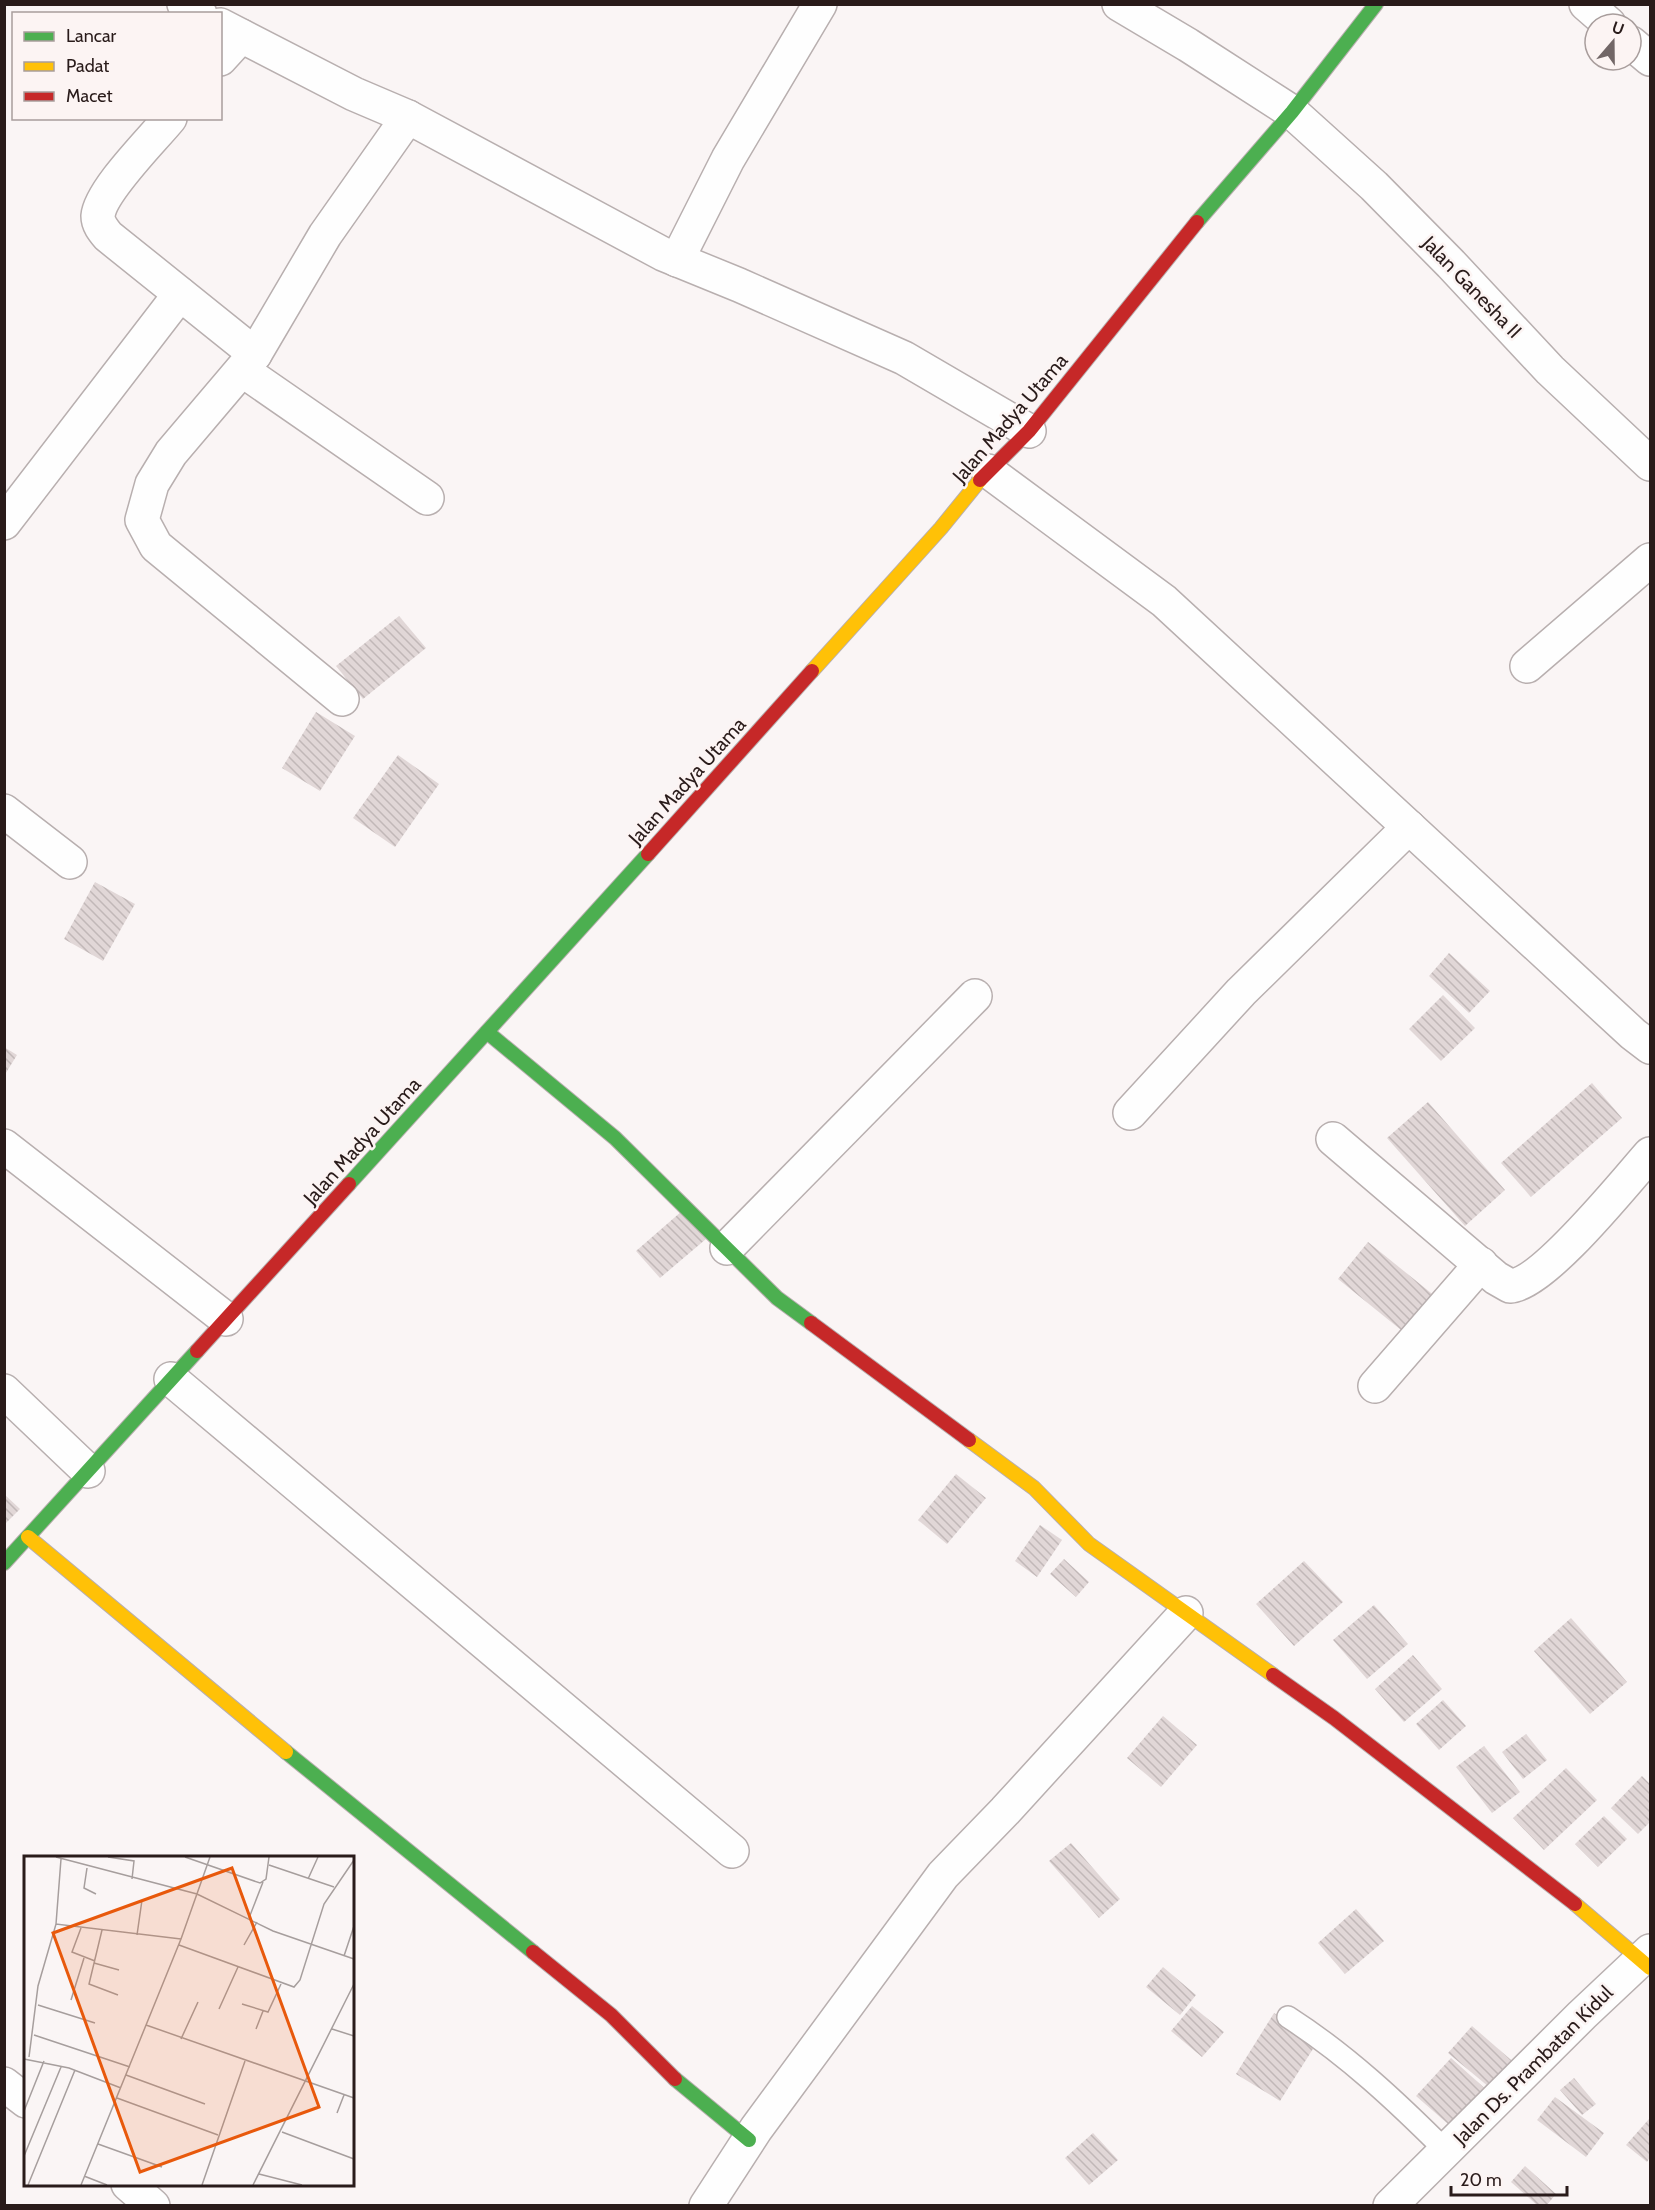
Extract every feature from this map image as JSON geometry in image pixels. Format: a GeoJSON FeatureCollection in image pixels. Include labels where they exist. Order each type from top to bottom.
{"type":"FeatureCollection","features":[{"type":"Feature","properties":{"kind":"street"},"geometry":{"type":"LineString","coordinates":[[184,4],[197,12]]}},
{"type":"Feature","properties":{"kind":"street"},"geometry":{"type":"LineString","coordinates":[[677,260],[728,159],[820,4]]}},
{"type":"Feature","properties":{"kind":"street","name":"Jalan Ganesha II"},"geometry":{"type":"LineString","coordinates":[[1119,4],[1292,112],[1381,194],[1551,370],[1649,460]]}},
{"type":"Feature","properties":{"kind":"street","name":"Jalan Madya Utama"},"geometry":{"type":"LineString","coordinates":[[4,1563],[487,1032],[941,528],[988,471],[1029,431],[1185,235],[1292,112],[1376,4]]}},
{"type":"Feature","properties":{"kind":"street"},"geometry":{"type":"LineString","coordinates":[[227,40],[408,117],[663,254],[904,358],[1029,431]]}},
{"type":"Feature","properties":{"kind":"street"},"geometry":{"type":"LineString","coordinates":[[342,699],[156,546],[142,520],[152,484],[171,453],[248,362],[325,235],[408,117]]}},
{"type":"Feature","properties":{"kind":"street"},"geometry":{"type":"LineString","coordinates":[[168,120],[106,194],[98,215],[100,225],[108,236],[180,294],[248,362],[427,498]]}},
{"type":"Feature","properties":{"kind":"street"},"geometry":{"type":"LineString","coordinates":[[4,522],[180,294]]}},
{"type":"Feature","properties":{"kind":"street"},"geometry":{"type":"LineString","coordinates":[[988,471],[1164,601],[1633,1034],[1650,1047]]}},
{"type":"Feature","properties":{"kind":"street"},"geometry":{"type":"LineString","coordinates":[[1527,666],[1650,560]]}},
{"type":"Feature","properties":{"kind":"street"},"geometry":{"type":"LineString","coordinates":[[4,811],[70,862]]}},
{"type":"Feature","properties":{"kind":"street"},"geometry":{"type":"LineString","coordinates":[[1130,1113],[1241,992],[1408,827]]}},
{"type":"Feature","properties":{"kind":"street"},"geometry":{"type":"LineString","coordinates":[[727,1248],[975,996]]}},
{"type":"Feature","properties":{"kind":"street"},"geometry":{"type":"LineString","coordinates":[[487,1032],[615,1138],[777,1298],[1034,1488],[1089,1544],[1334,1718],[1648,1959]]}},
{"type":"Feature","properties":{"kind":"street"},"geometry":{"type":"LineString","coordinates":[[1333,1139],[1496,1278],[1510,1286],[1525,1282],[1549,1263],[1586,1227],[1650,1154]]}},
{"type":"Feature","properties":{"kind":"street"},"geometry":{"type":"LineString","coordinates":[[4,1146],[226,1319]]}},
{"type":"Feature","properties":{"kind":"street"},"geometry":{"type":"LineString","coordinates":[[1375,1386],[1481,1264]]}},
{"type":"Feature","properties":{"kind":"street"},"geometry":{"type":"LineString","coordinates":[[171,1379],[732,1851]]}},
{"type":"Feature","properties":{"kind":"street"},"geometry":{"type":"LineString","coordinates":[[4,1391],[88,1471]]}},
{"type":"Feature","properties":{"kind":"street"},"geometry":{"type":"LineString","coordinates":[[28,1538],[224,1701],[611,2015],[686,2089],[739,2132]]}},
{"type":"Feature","properties":{"kind":"street"},"geometry":{"type":"LineString","coordinates":[[706,2205],[739,2132],[943,1875],[1005,1811],[1182,1610]]}},
{"type":"Feature","properties":{"kind":"street","name":"Jalan Ds. Prambatan Kidul"},"geometry":{"type":"LineString","coordinates":[[1390,2205],[1558,2038],[1648,1959]]}},
{"type":"Feature","properties":{"kind":"street"},"geometry":{"type":"LineString","coordinates":[[4,2084],[24,2099]]}},
{"type":"Feature","properties":{"kind":"street"},"geometry":{"type":"LineString","coordinates":[[130,2186],[153,2205]]}},
{"type":"Feature","properties":{"kind":"lane"},"geometry":{"type":"LineString","coordinates":[[1288,2017],[1323,2039],[1359,2069],[1446,2151]]}},
{"type":"Feature","properties":{"kind":"building"},"geometry":{"type":"Polygon","coordinates":[[[399,616],[426,648],[363,699],[336,666],[399,616]]]}},
{"type":"Feature","properties":{"kind":"building"},"geometry":{"type":"Polygon","coordinates":[[[316,712],[355,736],[320,791],[282,768],[316,712]]]}},
{"type":"Feature","properties":{"kind":"building"},"geometry":{"type":"Polygon","coordinates":[[[398,755],[439,784],[395,847],[353,818],[398,755]]]}},
{"type":"Feature","properties":{"kind":"building"},"geometry":{"type":"Polygon","coordinates":[[[95,882],[135,904],[103,961],[64,939],[95,882]]]}},
{"type":"Feature","properties":{"kind":"building"},"geometry":{"type":"Polygon","coordinates":[[[1449,953],[1490,991],[1469,1013],[1429,976],[1449,953]]]}},
{"type":"Feature","properties":{"kind":"building"},"geometry":{"type":"Polygon","coordinates":[[[1443,995],[1475,1028],[1441,1061],[1409,1029],[1443,995]]]}},
{"type":"Feature","properties":{"kind":"building"},"geometry":{"type":"Polygon","coordinates":[[[4,1047],[17,1055],[4,1076],[4,1047]]]}},
{"type":"Feature","properties":{"kind":"building"},"geometry":{"type":"Polygon","coordinates":[[[1592,1083],[1622,1118],[1531,1197],[1501,1163],[1592,1083]]]}},
{"type":"Feature","properties":{"kind":"building"},"geometry":{"type":"Polygon","coordinates":[[[1428,1102],[1505,1190],[1465,1226],[1387,1138],[1428,1102]]]}},
{"type":"Feature","properties":{"kind":"building"},"geometry":{"type":"Polygon","coordinates":[[[682,1211],[706,1239],[660,1278],[636,1251],[682,1211]]]}},
{"type":"Feature","properties":{"kind":"building"},"geometry":{"type":"Polygon","coordinates":[[[1368,1242],[1436,1297],[1406,1334],[1338,1279],[1368,1242]]]}},
{"type":"Feature","properties":{"kind":"building"},"geometry":{"type":"Polygon","coordinates":[[[956,1474],[986,1498],[947,1544],[918,1520],[956,1474]]]}},
{"type":"Feature","properties":{"kind":"building"},"geometry":{"type":"Polygon","coordinates":[[[4,1494],[20,1509],[4,1525],[4,1494]]]}},
{"type":"Feature","properties":{"kind":"building"},"geometry":{"type":"Polygon","coordinates":[[[1040,1525],[1062,1540],[1037,1577],[1015,1561],[1040,1525]]]}},
{"type":"Feature","properties":{"kind":"building"},"geometry":{"type":"Polygon","coordinates":[[[1064,1559],[1089,1582],[1076,1597],[1050,1574],[1064,1559]]]}},
{"type":"Feature","properties":{"kind":"building"},"geometry":{"type":"Polygon","coordinates":[[[1304,1561],[1343,1602],[1294,1646],[1256,1604],[1304,1561]]]}},
{"type":"Feature","properties":{"kind":"building"},"geometry":{"type":"Polygon","coordinates":[[[1374,1605],[1408,1644],[1367,1679],[1333,1640],[1374,1605]]]}},
{"type":"Feature","properties":{"kind":"building"},"geometry":{"type":"Polygon","coordinates":[[[1571,1618],[1627,1682],[1590,1714],[1534,1651],[1571,1618]]]}},
{"type":"Feature","properties":{"kind":"building"},"geometry":{"type":"Polygon","coordinates":[[[1413,1655],[1442,1689],[1404,1722],[1375,1689],[1413,1655]]]}},
{"type":"Feature","properties":{"kind":"building"},"geometry":{"type":"Polygon","coordinates":[[[1443,1700],[1466,1726],[1439,1750],[1416,1724],[1443,1700]]]}},
{"type":"Feature","properties":{"kind":"building"},"geometry":{"type":"Polygon","coordinates":[[[1163,1716],[1197,1745],[1161,1787],[1127,1758],[1163,1716]]]}},
{"type":"Feature","properties":{"kind":"building"},"geometry":{"type":"Polygon","coordinates":[[[1526,1734],[1547,1760],[1523,1779],[1502,1752],[1526,1734]]]}},
{"type":"Feature","properties":{"kind":"building"},"geometry":{"type":"Polygon","coordinates":[[[1484,1746],[1520,1792],[1492,1813],[1456,1767],[1484,1746]]]}},
{"type":"Feature","properties":{"kind":"building"},"geometry":{"type":"Polygon","coordinates":[[[1566,1768],[1597,1800],[1544,1850],[1513,1818],[1566,1768]]]}},
{"type":"Feature","properties":{"kind":"building"},"geometry":{"type":"Polygon","coordinates":[[[1642,1776],[1650,1784],[1650,1822],[1638,1834],[1611,1808],[1642,1776]]]}},
{"type":"Feature","properties":{"kind":"building"},"geometry":{"type":"Polygon","coordinates":[[[1604,1816],[1627,1839],[1598,1867],[1575,1844],[1604,1816]]]}},
{"type":"Feature","properties":{"kind":"building"},"geometry":{"type":"Polygon","coordinates":[[[1071,1843],[1120,1899],[1099,1918],[1049,1861],[1071,1843]]]}},
{"type":"Feature","properties":{"kind":"building"},"geometry":{"type":"Polygon","coordinates":[[[1356,1909],[1384,1941],[1345,1974],[1318,1943],[1356,1909]]]}},
{"type":"Feature","properties":{"kind":"building"},"geometry":{"type":"Polygon","coordinates":[[[1163,1967],[1196,1995],[1180,2015],[1146,1987],[1163,1967]]]}},
{"type":"Feature","properties":{"kind":"building"},"geometry":{"type":"Polygon","coordinates":[[[1192,2006],[1224,2032],[1202,2057],[1171,2031],[1192,2006]]]}},
{"type":"Feature","properties":{"kind":"building"},"geometry":{"type":"Polygon","coordinates":[[[1274,2013],[1318,2041],[1280,2101],[1236,2074],[1274,2013]]]}},
{"type":"Feature","properties":{"kind":"building"},"geometry":{"type":"Polygon","coordinates":[[[1472,2026],[1518,2066],[1495,2092],[1448,2053],[1472,2026]]]}},
{"type":"Feature","properties":{"kind":"building"},"geometry":{"type":"Polygon","coordinates":[[[1451,2058],[1490,2093],[1456,2131],[1416,2096],[1451,2058]]]}},
{"type":"Feature","properties":{"kind":"building"},"geometry":{"type":"Polygon","coordinates":[[[1574,2078],[1596,2104],[1582,2115],[1560,2090],[1574,2078]]]}},
{"type":"Feature","properties":{"kind":"building"},"geometry":{"type":"Polygon","coordinates":[[[1555,2097],[1604,2133],[1586,2157],[1537,2120],[1555,2097]]]}},
{"type":"Feature","properties":{"kind":"building"},"geometry":{"type":"Polygon","coordinates":[[[1649,2119],[1650,2157],[1647,2162],[1626,2145],[1649,2119]]]}},
{"type":"Feature","properties":{"kind":"building"},"geometry":{"type":"Polygon","coordinates":[[[1093,2133],[1118,2160],[1089,2185],[1065,2158],[1093,2133]]]}},
{"type":"Feature","properties":{"kind":"building"},"geometry":{"type":"Polygon","coordinates":[[[1525,2166],[1556,2194],[1546,2206],[1538,2206],[1511,2182],[1525,2166]]]}},
{"type":"Feature","properties":{"kind":"traffic: fast"},"geometry":{"type":"LineString","coordinates":[[1197,222],[1292,112],[1376,4]]}},
{"type":"Feature","properties":{"kind":"traffic: fast"},"geometry":{"type":"LineString","coordinates":[[349,1184],[648,854]]}},
{"type":"Feature","properties":{"kind":"traffic: fast"},"geometry":{"type":"LineString","coordinates":[[487,1032],[615,1138],[777,1298],[811,1323]]}},
{"type":"Feature","properties":{"kind":"traffic: fast"},"geometry":{"type":"LineString","coordinates":[[4,1563],[197,1351]]}},
{"type":"Feature","properties":{"kind":"traffic: fast"},"geometry":{"type":"LineString","coordinates":[[286,1752],[533,1952]]}},
{"type":"Feature","properties":{"kind":"traffic: fast"},"geometry":{"type":"LineString","coordinates":[[675,2079],[749,2140]]}},
{"type":"Feature","properties":{"kind":"traffic: slow"},"geometry":{"type":"LineString","coordinates":[[812,671],[941,528],[980,480]]}},
{"type":"Feature","properties":{"kind":"traffic: slow"},"geometry":{"type":"LineString","coordinates":[[969,1440],[1034,1488],[1089,1544],[1273,1675]]}},
{"type":"Feature","properties":{"kind":"traffic: slow"},"geometry":{"type":"LineString","coordinates":[[28,1537],[286,1752]]}},
{"type":"Feature","properties":{"kind":"traffic: slow"},"geometry":{"type":"LineString","coordinates":[[1575,1904],[1650,1968]]}},
{"type":"Feature","properties":{"kind":"traffic: jam"},"geometry":{"type":"LineString","coordinates":[[980,480],[1029,431],[1197,222]]}},
{"type":"Feature","properties":{"kind":"traffic: jam"},"geometry":{"type":"LineString","coordinates":[[648,854],[812,671]]}},
{"type":"Feature","properties":{"kind":"traffic: jam"},"geometry":{"type":"LineString","coordinates":[[197,1351],[349,1184]]}},
{"type":"Feature","properties":{"kind":"traffic: jam"},"geometry":{"type":"LineString","coordinates":[[811,1323],[969,1440]]}},
{"type":"Feature","properties":{"kind":"traffic: jam"},"geometry":{"type":"LineString","coordinates":[[1273,1675],[1334,1718],[1575,1904]]}},
{"type":"Feature","properties":{"kind":"traffic: jam"},"geometry":{"type":"LineString","coordinates":[[533,1952],[611,2015],[675,2079]]}}]}
